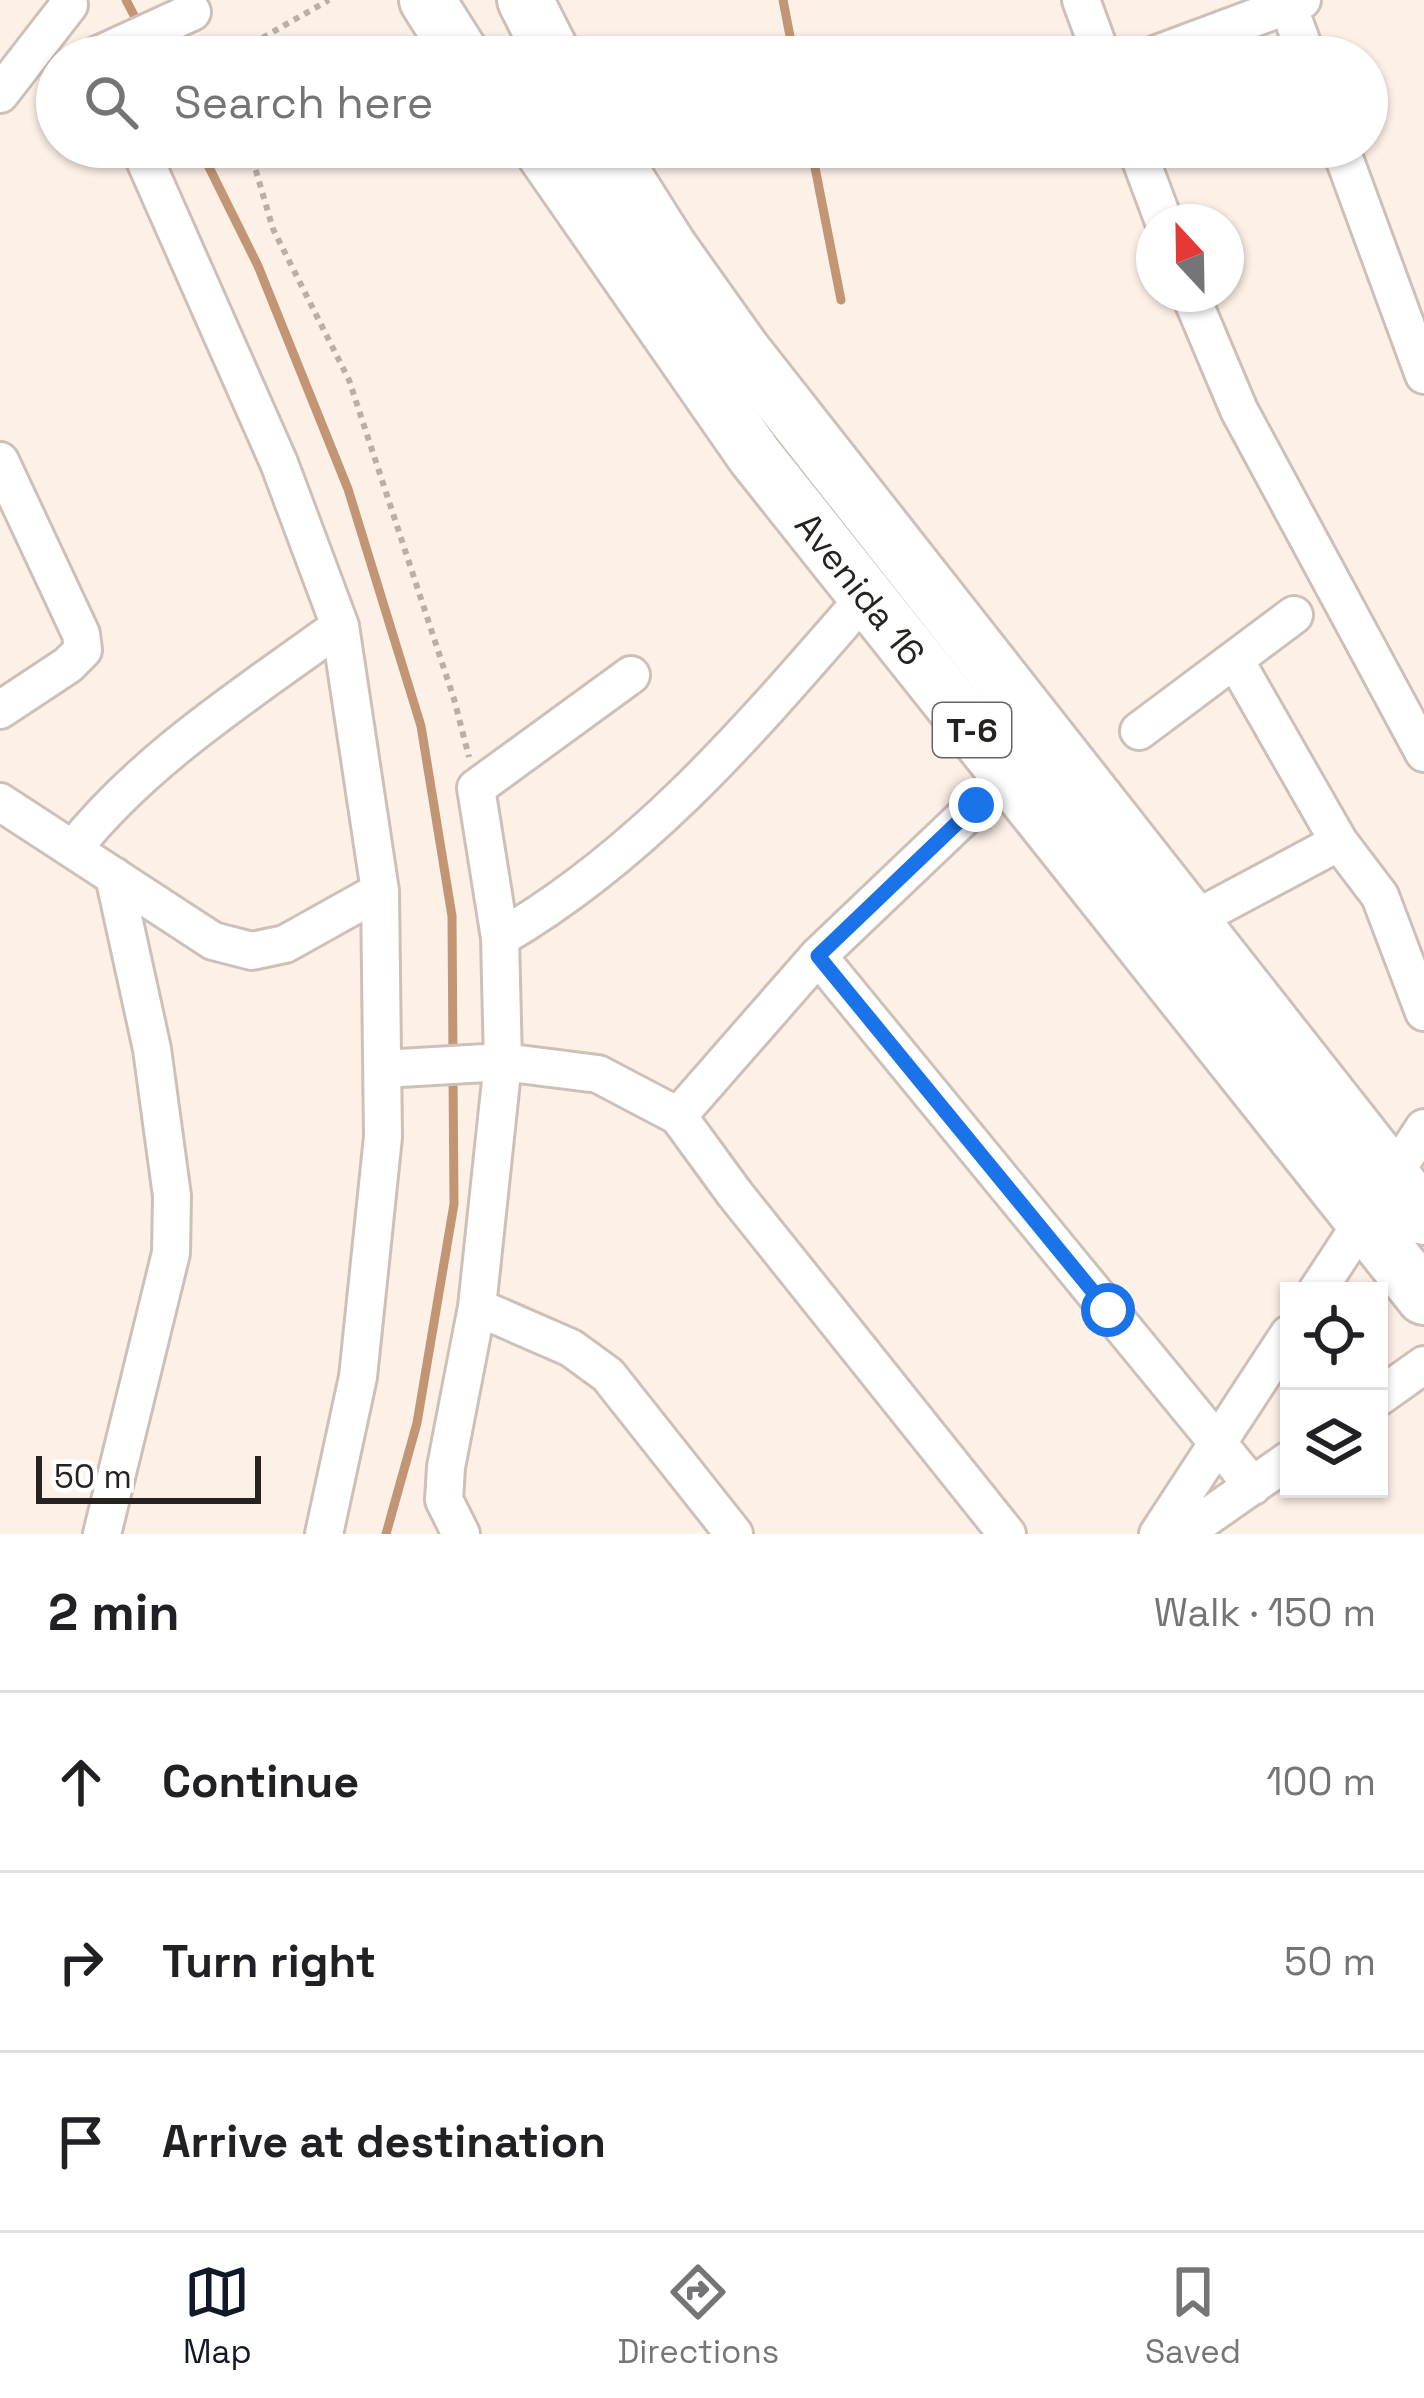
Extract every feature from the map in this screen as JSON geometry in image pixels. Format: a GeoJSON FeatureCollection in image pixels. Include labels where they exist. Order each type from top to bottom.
{"type":"FeatureCollection","features":[{"type":"Feature","properties":{"kind":"highway"},"geometry":{"type":"LineString","coordinates":[[428,0],[450,36]]}},
{"type":"Feature","properties":{"kind":"highway"},"geometry":{"type":"LineString","coordinates":[[466,0],[482,36]]}},
{"type":"Feature","properties":{"kind":"highway"},"geometry":{"type":"LineString","coordinates":[[525,0],[543,36]]}},
{"type":"Feature","properties":{"kind":"highway","name":"Avenida 16"},"geometry":{"type":"LineString","coordinates":[[555,168],[754,455],[1424,1297]]}},
{"type":"Feature","properties":{"kind":"highway","name":"Avenida 16"},"geometry":{"type":"LineString","coordinates":[[620,168],[669,248],[743,351],[1193,920],[1399,1157],[1424,1217]]}},
{"type":"Feature","properties":{"kind":"street"},"geometry":{"type":"LineString","coordinates":[[1082,0],[1095,36]]}},
{"type":"Feature","properties":{"kind":"street"},"geometry":{"type":"LineString","coordinates":[[43,36],[68,2],[87,36]]}},
{"type":"Feature","properties":{"kind":"street"},"geometry":{"type":"LineString","coordinates":[[1204,36],[1292,2],[1301,36]]}},
{"type":"Feature","properties":{"kind":"street"},"geometry":{"type":"LineString","coordinates":[[140,36],[192,11]]}},
{"type":"Feature","properties":{"kind":"street"},"geometry":{"type":"LineString","coordinates":[[0,94],[36,45]]}},
{"type":"Feature","properties":{"kind":"street"},"geometry":{"type":"LineString","coordinates":[[148,168],[279,463],[340,626],[380,891],[383,1137],[358,1377],[324,1534]]}},
{"type":"Feature","properties":{"kind":"street"},"geometry":{"type":"LineString","coordinates":[[1144,168],[1157,204]]}},
{"type":"Feature","properties":{"kind":"street"},"geometry":{"type":"LineString","coordinates":[[1348,168],[1424,374]]}},
{"type":"Feature","properties":{"kind":"street"},"geometry":{"type":"LineString","coordinates":[[1198,312],[1239,410],[1424,753]]}},
{"type":"Feature","properties":{"kind":"street"},"geometry":{"type":"LineString","coordinates":[[0,461],[81,634],[83,650],[0,710]]}},
{"type":"Feature","properties":{"kind":"street"},"geometry":{"type":"LineString","coordinates":[[500,938],[549,910],[707,775],[866,596]]}},
{"type":"Feature","properties":{"kind":"street"},"geometry":{"type":"LineString","coordinates":[[1139,731],[1294,615]]}},
{"type":"Feature","properties":{"kind":"street"},"geometry":{"type":"LineString","coordinates":[[73,849],[100,815],[211,721],[340,626]]}},
{"type":"Feature","properties":{"kind":"street"},"geometry":{"type":"LineString","coordinates":[[1235,660],[1340,842],[1380,896],[1424,1012]]}},
{"type":"Feature","properties":{"kind":"street"},"geometry":{"type":"LineString","coordinates":[[461,1534],[444,1500],[446,1467],[477,1307],[503,1062],[500,938],[476,788],[631,675]]}},
{"type":"Feature","properties":{"kind":"street"},"geometry":{"type":"LineString","coordinates":[[678,1116],[818,956],[1008,775]]}},
{"type":"Feature","properties":{"kind":"street"},"geometry":{"type":"LineString","coordinates":[[0,802],[213,940],[252,952],[285,944],[380,891]]}},
{"type":"Feature","properties":{"kind":"street"},"geometry":{"type":"LineString","coordinates":[[1193,920],[1340,842]]}},
{"type":"Feature","properties":{"kind":"street"},"geometry":{"type":"LineString","coordinates":[[103,1534],[171,1253],[172,1196],[152,1048],[114,876]]}},
{"type":"Feature","properties":{"kind":"street"},"geometry":{"type":"LineString","coordinates":[[818,956],[1253,1486]]}},
{"type":"Feature","properties":{"kind":"street"},"geometry":{"type":"LineString","coordinates":[[382,1069],[503,1062],[598,1074],[678,1116],[734,1194],[1007,1534]]}},
{"type":"Feature","properties":{"kind":"street"},"geometry":{"type":"LineString","coordinates":[[1323,1282],[1424,1128]]}},
{"type":"Feature","properties":{"kind":"street"},"geometry":{"type":"LineString","coordinates":[[477,1307],[571,1348],[608,1375],[734,1534]]}},
{"type":"Feature","properties":{"kind":"street"},"geometry":{"type":"LineString","coordinates":[[1158,1534],[1280,1348]]}},
{"type":"Feature","properties":{"kind":"street"},"geometry":{"type":"LineString","coordinates":[[1388,1391],[1424,1365]]}},
{"type":"Feature","properties":{"kind":"street"},"geometry":{"type":"LineString","coordinates":[[1183,1534],[1280,1466]]}},
{"type":"Feature","properties":{"kind":"path"},"geometry":{"type":"LineString","coordinates":[[266,36],[329,0]]}},
{"type":"Feature","properties":{"kind":"path"},"geometry":{"type":"LineString","coordinates":[[255,168],[273,229],[349,380],[454,699],[476,788]]}},
{"type":"Feature","properties":{"kind":"waterway"},"geometry":{"type":"LineString","coordinates":[[126,0],[140,27]]}},
{"type":"Feature","properties":{"kind":"waterway"},"geometry":{"type":"LineString","coordinates":[[783,0],[790,36]]}},
{"type":"Feature","properties":{"kind":"waterway"},"geometry":{"type":"LineString","coordinates":[[209,168],[258,266],[348,489],[421,726],[452,916],[453,1057]]}},
{"type":"Feature","properties":{"kind":"waterway"},"geometry":{"type":"LineString","coordinates":[[815,168],[841,300]]}},
{"type":"Feature","properties":{"kind":"waterway"},"geometry":{"type":"LineString","coordinates":[[386,1534],[417,1423],[454,1204],[453,1074]]}},
{"type":"Feature","properties":{"kind":"route"},"geometry":{"type":"LineString","coordinates":[[976,805],[818,956],[1108,1310]]}}]}
